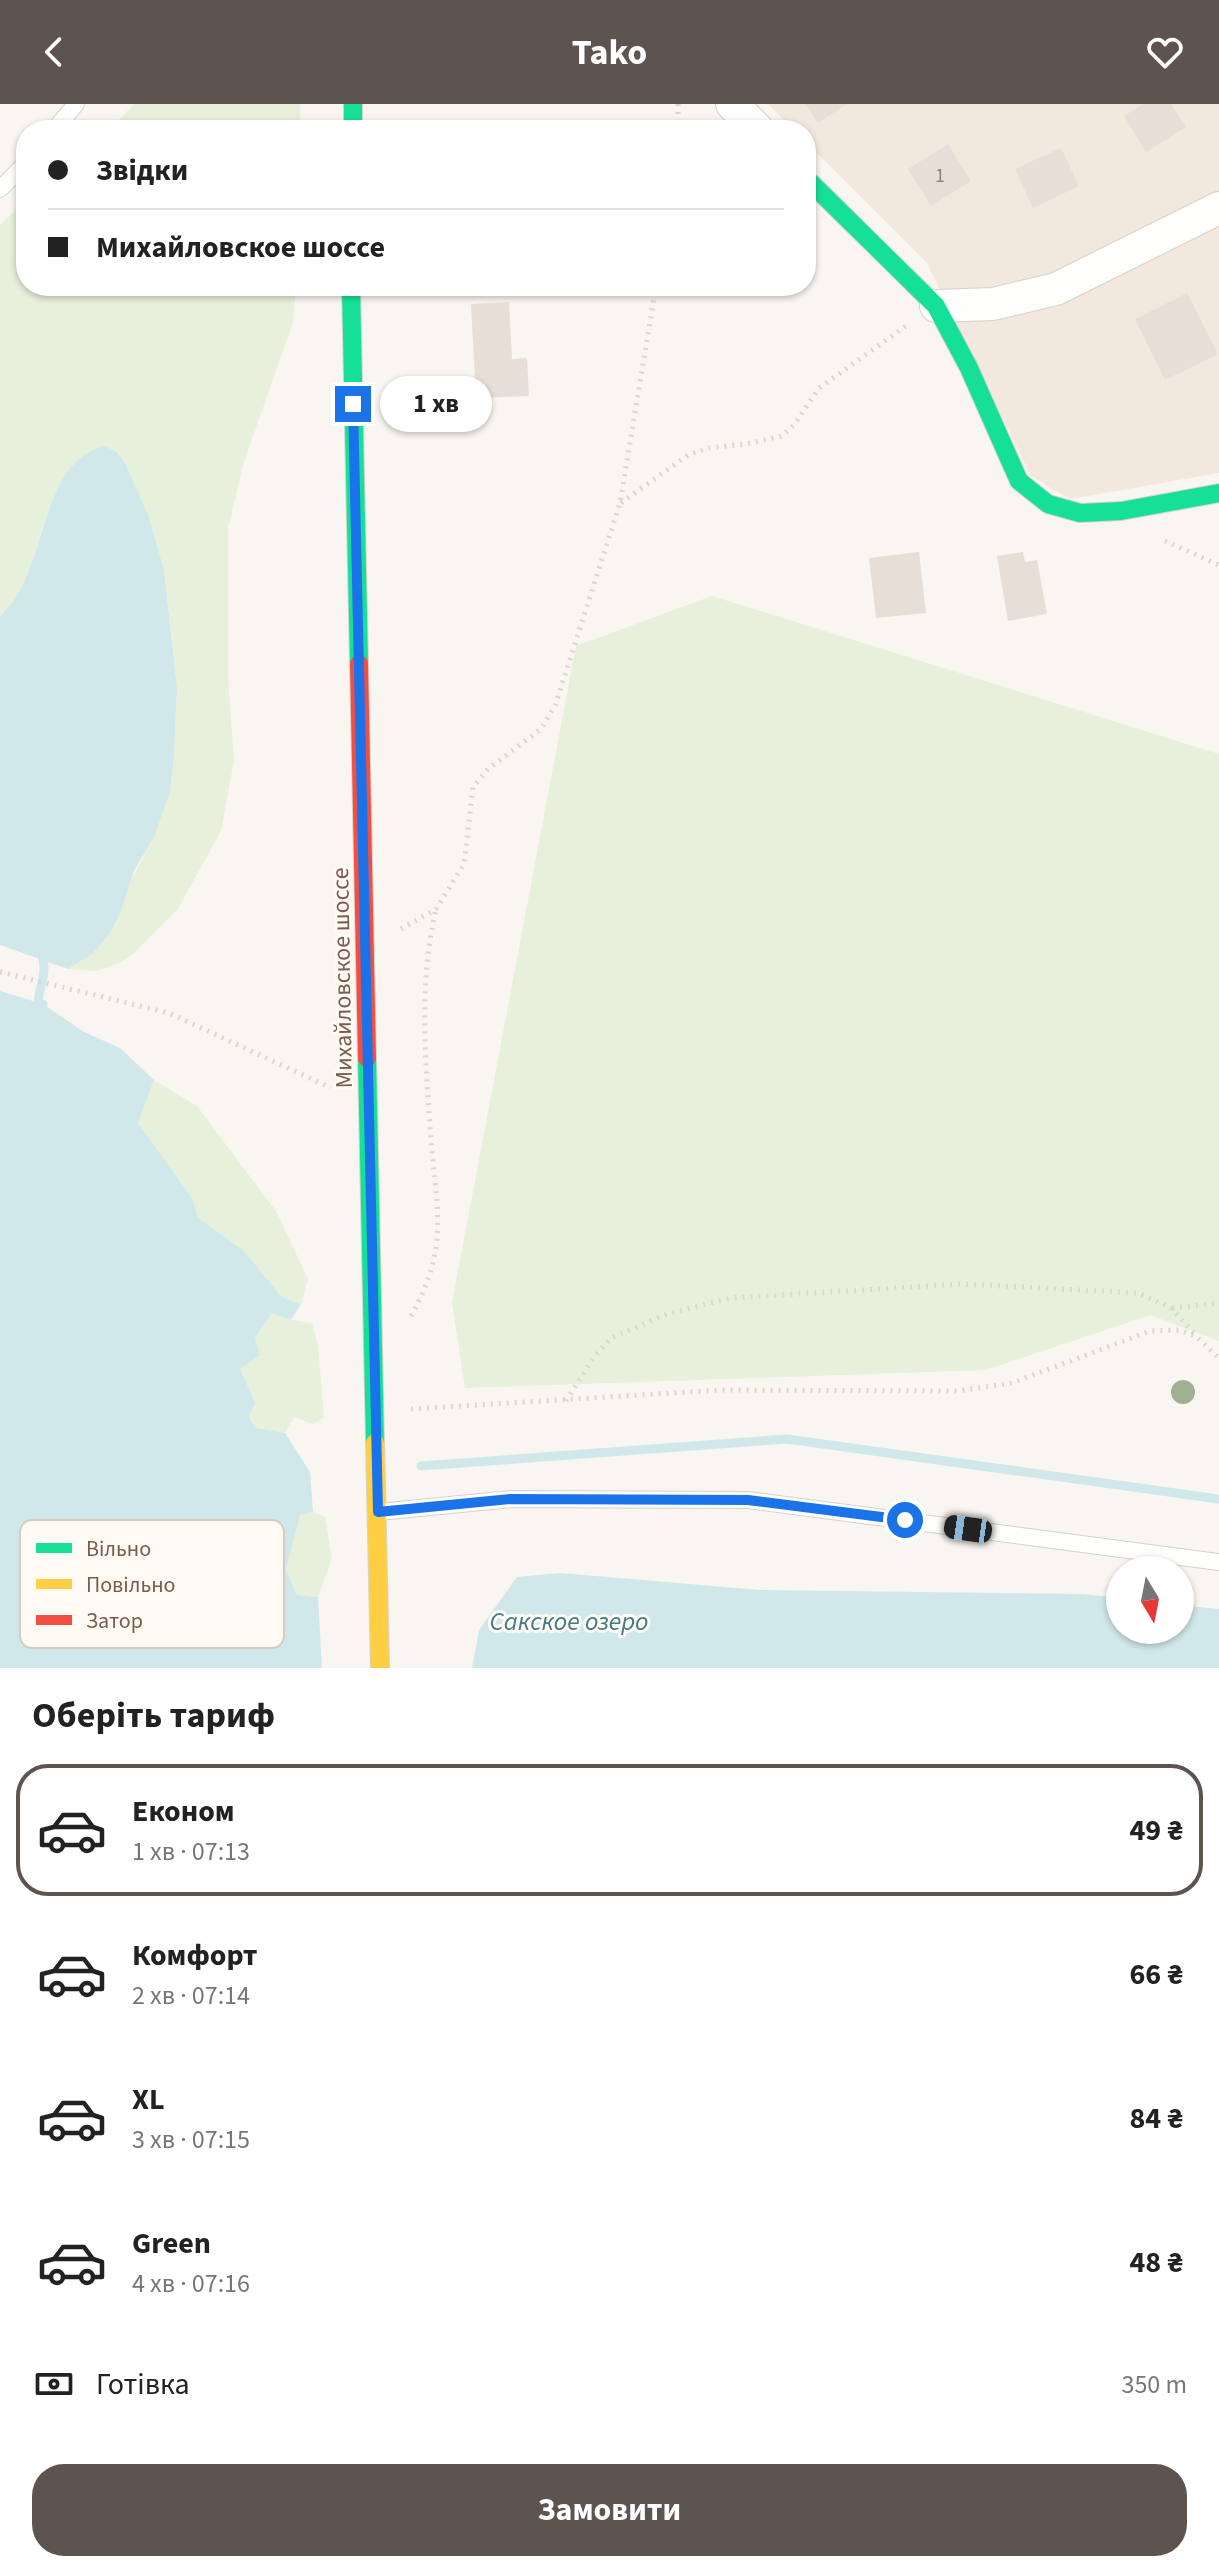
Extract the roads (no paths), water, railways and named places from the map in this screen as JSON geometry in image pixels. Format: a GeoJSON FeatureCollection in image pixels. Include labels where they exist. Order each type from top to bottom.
{"type":"FeatureCollection","features":[{"type":"Feature","properties":{"kind":"main road"},"geometry":{"type":"LineString","coordinates":[[816,188],[936,306],[969,368],[1019,481],[1048,504],[1080,513],[1121,511],[1219,493]]}},
{"type":"Feature","properties":{"kind":"main road","name":"Михайловское шоссе"},"geometry":{"type":"LineString","coordinates":[[351,296],[380,1668]]}},
{"type":"Feature","properties":{"kind":"street"},"geometry":{"type":"LineString","coordinates":[[732,104],[748,120]]}},
{"type":"Feature","properties":{"kind":"street"},"geometry":{"type":"LineString","coordinates":[[936,306],[993,304],[1056,289],[1219,208]]}},
{"type":"Feature","properties":{"kind":"lane"},"geometry":{"type":"LineString","coordinates":[[62,120],[76,104]]}},
{"type":"Feature","properties":{"kind":"lane"},"geometry":{"type":"LineString","coordinates":[[0,189],[16,173]]}},
{"type":"Feature","properties":{"kind":"lane"},"geometry":{"type":"LineString","coordinates":[[378,1512],[511,1499],[748,1500],[1219,1562]]}},
{"type":"Feature","properties":{"kind":"water"},"geometry":{"type":"Polygon","coordinates":[[[104,446],[117,452],[126,465],[149,517],[164,570],[177,688],[174,755],[170,792],[153,839],[134,871],[120,913],[110,933],[92,954],[68,969],[0,945],[0,616],[16,598],[27,575],[54,497],[66,474],[82,457],[104,446]]]}},
{"type":"Feature","properties":{"kind":"water"},"geometry":{"type":"Polygon","coordinates":[[[0,991],[43,1004],[84,1032],[120,1048],[154,1080],[138,1123],[192,1198],[198,1218],[244,1251],[282,1297],[301,1304],[291,1320],[272,1313],[255,1338],[260,1355],[240,1369],[255,1403],[249,1417],[255,1428],[285,1433],[310,1472],[313,1512],[300,1515],[286,1570],[297,1595],[318,1597],[322,1668],[0,1668],[0,991]]]}},
{"type":"Feature","properties":{"kind":"water","name":"Сакское озеро"},"geometry":{"type":"Polygon","coordinates":[[[560,1573],[760,1590],[1106,1596],[1106,1644],[1194,1644],[1194,1606],[1219,1609],[1219,1668],[472,1668],[479,1630],[517,1577],[560,1573]]]}},
{"type":"Feature","properties":{"kind":"waterway"},"geometry":{"type":"LineString","coordinates":[[43,959],[38,1005],[43,1004]]}},
{"type":"Feature","properties":{"kind":"waterway"},"geometry":{"type":"LineString","coordinates":[[421,1466],[787,1439],[1219,1499]]}}]}
